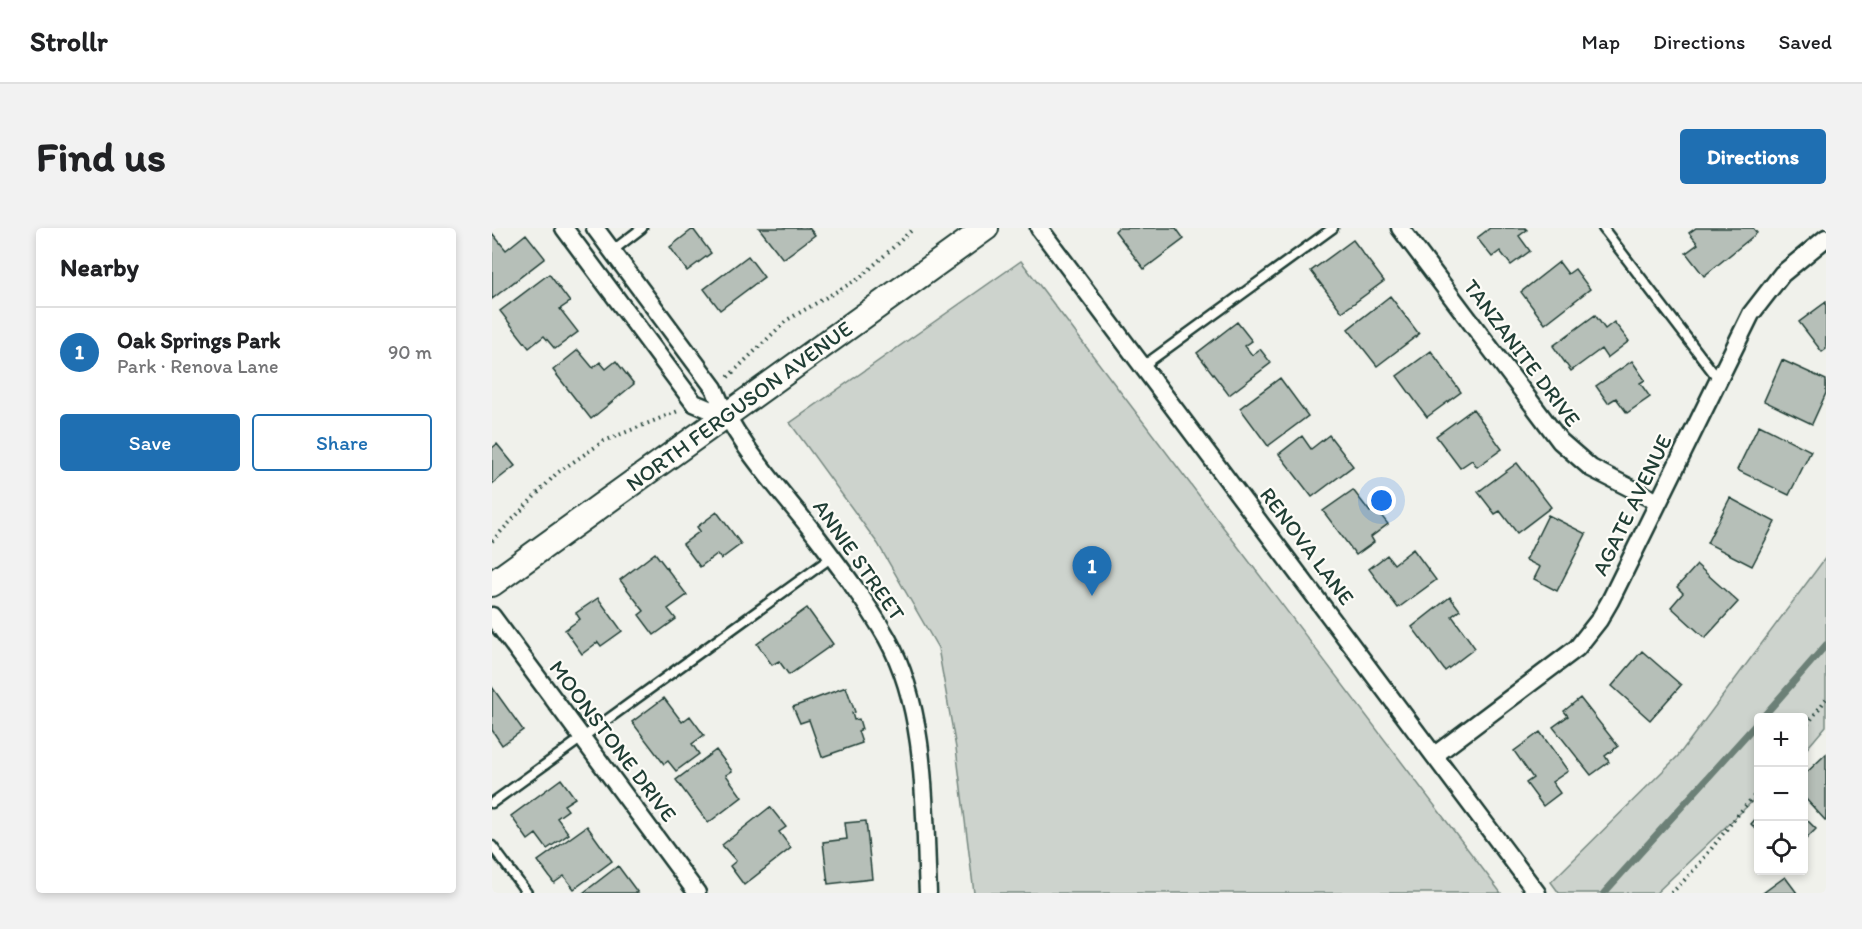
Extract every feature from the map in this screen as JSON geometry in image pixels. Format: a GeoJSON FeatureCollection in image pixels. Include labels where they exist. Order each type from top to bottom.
{"type":"FeatureCollection","features":[{"type":"Feature","properties":{"kind":"street"},"geometry":{"type":"LineString","coordinates":[[564,228],[694,403],[725,416]]}},
{"type":"Feature","properties":{"kind":"street","name":"ANNIE STREET"},"geometry":{"type":"LineString","coordinates":[[595,228],[714,388],[725,416],[832,557],[888,640],[909,694],[922,767],[928,893]]}},
{"type":"Feature","properties":{"kind":"street","name":"NORTH FERGUSON AVENUE"},"geometry":{"type":"LineString","coordinates":[[492,584],[986,228]]}},
{"type":"Feature","properties":{"kind":"street","name":"RENOVA LANE"},"geometry":{"type":"LineString","coordinates":[[1039,228],[1537,893]]}},
{"type":"Feature","properties":{"kind":"street","name":"TANZANITE DRIVE"},"geometry":{"type":"LineString","coordinates":[[1400,228],[1560,441],[1591,468],[1658,502]]}},
{"type":"Feature","properties":{"kind":"street","name":"AGATE AVENUE"},"geometry":{"type":"LineString","coordinates":[[1435,755],[1577,648],[1599,620],[1751,314],[1768,290],[1819,236]]}},
{"type":"Feature","properties":{"kind":"street","name":"MOONSTONE DRIVE"},"geometry":{"type":"LineString","coordinates":[[492,616],[697,893]]}},
{"type":"Feature","properties":{"kind":"lane"},"geometry":{"type":"LineString","coordinates":[[612,251],[642,228]]}},
{"type":"Feature","properties":{"kind":"lane"},"geometry":{"type":"LineString","coordinates":[[1143,366],[1333,228]]}},
{"type":"Feature","properties":{"kind":"lane"},"geometry":{"type":"LineString","coordinates":[[1603,228],[1719,380]]}},
{"type":"Feature","properties":{"kind":"lane"},"geometry":{"type":"LineString","coordinates":[[492,803],[832,557]]}},
{"type":"Feature","properties":{"kind":"lane"},"geometry":{"type":"LineString","coordinates":[[492,846],[527,893]]}},
{"type":"Feature","properties":{"kind":"path"},"geometry":{"type":"LineString","coordinates":[[733,373],[787,320],[860,278],[914,228]]}},
{"type":"Feature","properties":{"kind":"path"},"geometry":{"type":"LineString","coordinates":[[492,541],[557,473],[604,441],[688,407]]}},
{"type":"Feature","properties":{"kind":"path"},"geometry":{"type":"LineString","coordinates":[[1808,722],[1826,699]]}},
{"type":"Feature","properties":{"kind":"path"},"geometry":{"type":"LineString","coordinates":[[1671,893],[1708,856],[1754,796]]}},
{"type":"Feature","properties":{"kind":"shaded area"},"geometry":{"type":"Polygon","coordinates":[[[1021,261],[1501,893],[974,893],[956,748],[938,648],[878,544],[790,423],[1021,261]]]}},
{"type":"Feature","properties":{"kind":"shaded area"},"geometry":{"type":"Polygon","coordinates":[[[1826,557],[1826,726],[1808,747],[1808,713],[1754,713],[1754,800],[1656,893],[1559,893],[1551,882],[1678,756],[1826,557]]]}},
{"type":"Feature","properties":{"kind":"building"},"geometry":{"type":"Polygon","coordinates":[[[759,228],[809,228],[815,235],[783,259],[759,228]]]}},
{"type":"Feature","properties":{"kind":"building"},"geometry":{"type":"Polygon","coordinates":[[[1118,228],[1176,228],[1184,239],[1144,269],[1115,231],[1118,228]]]}},
{"type":"Feature","properties":{"kind":"building"},"geometry":{"type":"Polygon","coordinates":[[[1490,228],[1525,228],[1527,230],[1519,236],[1530,251],[1511,265],[1500,251],[1492,257],[1477,238],[1490,228]]]}},
{"type":"Feature","properties":{"kind":"building"},"geometry":{"type":"Polygon","coordinates":[[[1696,228],[1753,228],[1757,233],[1704,276],[1686,253],[1698,244],[1689,233],[1696,228]]]}},
{"type":"Feature","properties":{"kind":"building"},"geometry":{"type":"Polygon","coordinates":[[[693,229],[711,253],[687,271],[670,247],[693,229]]]}},
{"type":"Feature","properties":{"kind":"building"},"geometry":{"type":"Polygon","coordinates":[[[492,233],[506,250],[526,234],[545,258],[492,299],[492,233]]]}},
{"type":"Feature","properties":{"kind":"building"},"geometry":{"type":"Polygon","coordinates":[[[1353,240],[1384,281],[1342,312],[1311,271],[1353,240]]]}},
{"type":"Feature","properties":{"kind":"building"},"geometry":{"type":"Polygon","coordinates":[[[748,256],[764,277],[720,310],[704,289],[748,256]]]}},
{"type":"Feature","properties":{"kind":"building"},"geometry":{"type":"Polygon","coordinates":[[[1559,262],[1568,274],[1575,269],[1590,289],[1545,324],[1521,292],[1559,262]]]}},
{"type":"Feature","properties":{"kind":"building"},"geometry":{"type":"Polygon","coordinates":[[[549,274],[570,302],[560,309],[578,332],[555,349],[544,336],[529,348],[500,311],[549,274]]]}},
{"type":"Feature","properties":{"kind":"building"},"geometry":{"type":"Polygon","coordinates":[[[1390,296],[1419,334],[1377,366],[1348,329],[1390,296]]]}},
{"type":"Feature","properties":{"kind":"building"},"geometry":{"type":"Polygon","coordinates":[[[1826,302],[1826,349],[1822,352],[1799,322],[1826,302]]]}},
{"type":"Feature","properties":{"kind":"building"},"geometry":{"type":"Polygon","coordinates":[[[1595,315],[1605,329],[1614,322],[1629,341],[1607,358],[1601,349],[1571,371],[1553,346],[1595,315]]]}},
{"type":"Feature","properties":{"kind":"building"},"geometry":{"type":"Polygon","coordinates":[[[1237,322],[1252,341],[1245,346],[1252,355],[1260,349],[1271,363],[1229,395],[1197,353],[1237,322]]]}},
{"type":"Feature","properties":{"kind":"building"},"geometry":{"type":"Polygon","coordinates":[[[578,350],[593,368],[600,362],[606,369],[616,361],[634,384],[591,419],[553,370],[578,350]]]}},
{"type":"Feature","properties":{"kind":"building"},"geometry":{"type":"Polygon","coordinates":[[[1431,351],[1461,392],[1427,417],[1397,376],[1431,351]]]}},
{"type":"Feature","properties":{"kind":"building"},"geometry":{"type":"Polygon","coordinates":[[[1782,360],[1826,380],[1826,393],[1812,424],[1764,401],[1782,360]]]}},
{"type":"Feature","properties":{"kind":"building"},"geometry":{"type":"Polygon","coordinates":[[[1632,361],[1645,380],[1640,383],[1650,397],[1627,413],[1616,398],[1608,403],[1596,386],[1632,361]]]}},
{"type":"Feature","properties":{"kind":"building"},"geometry":{"type":"Polygon","coordinates":[[[1280,378],[1308,416],[1268,446],[1240,408],[1280,378]]]}},
{"type":"Feature","properties":{"kind":"building"},"geometry":{"type":"Polygon","coordinates":[[[1473,409],[1502,449],[1477,467],[1472,460],[1460,468],[1436,436],[1473,409]]]}},
{"type":"Feature","properties":{"kind":"building"},"geometry":{"type":"Polygon","coordinates":[[[1759,425],[1811,451],[1789,495],[1737,470],[1759,425]]]}},
{"type":"Feature","properties":{"kind":"building"},"geometry":{"type":"Polygon","coordinates":[[[1329,435],[1353,466],[1312,497],[1279,454],[1302,436],[1311,449],[1329,435]]]}},
{"type":"Feature","properties":{"kind":"building"},"geometry":{"type":"Polygon","coordinates":[[[497,444],[515,466],[492,484],[492,448],[497,444]]]}},
{"type":"Feature","properties":{"kind":"building"},"geometry":{"type":"Polygon","coordinates":[[[1517,463],[1551,507],[1517,533],[1500,511],[1495,514],[1478,492],[1517,463]]]}},
{"type":"Feature","properties":{"kind":"building"},"geometry":{"type":"Polygon","coordinates":[[[1353,490],[1370,512],[1375,508],[1388,524],[1371,537],[1374,542],[1356,555],[1323,511],[1353,490]]]}},
{"type":"Feature","properties":{"kind":"building"},"geometry":{"type":"Polygon","coordinates":[[[1730,498],[1775,522],[1752,566],[1707,543],[1730,498]]]}},
{"type":"Feature","properties":{"kind":"building"},"geometry":{"type":"Polygon","coordinates":[[[717,512],[741,544],[721,559],[717,554],[700,567],[683,544],[700,531],[697,527],[717,512]]]}},
{"type":"Feature","properties":{"kind":"building"},"geometry":{"type":"Polygon","coordinates":[[[1548,515],[1586,534],[1557,591],[1534,579],[1540,567],[1526,560],[1548,515]]]}},
{"type":"Feature","properties":{"kind":"building"},"geometry":{"type":"Polygon","coordinates":[[[1413,549],[1436,580],[1398,608],[1369,569],[1387,555],[1394,564],[1413,549]]]}},
{"type":"Feature","properties":{"kind":"building"},"geometry":{"type":"Polygon","coordinates":[[[655,553],[687,595],[668,609],[676,619],[654,635],[639,615],[644,611],[620,580],[655,553]]]}},
{"type":"Feature","properties":{"kind":"building"},"geometry":{"type":"Polygon","coordinates":[[[1697,565],[1738,602],[1705,638],[1671,607],[1683,593],[1677,587],[1697,565]]]}},
{"type":"Feature","properties":{"kind":"building"},"geometry":{"type":"Polygon","coordinates":[[[1450,597],[1460,610],[1452,616],[1475,648],[1445,671],[1412,627],[1450,597]]]}},
{"type":"Feature","properties":{"kind":"building"},"geometry":{"type":"Polygon","coordinates":[[[598,598],[622,631],[601,646],[598,642],[582,654],[565,630],[580,619],[576,613],[598,598]]]}},
{"type":"Feature","properties":{"kind":"building"},"geometry":{"type":"Polygon","coordinates":[[[807,608],[833,644],[789,675],[779,661],[772,665],[757,644],[807,608]]]}},
{"type":"Feature","properties":{"kind":"building"},"geometry":{"type":"Polygon","coordinates":[[[1642,651],[1681,685],[1650,720],[1612,686],[1642,651]]]}},
{"type":"Feature","properties":{"kind":"building"},"geometry":{"type":"Polygon","coordinates":[[[492,687],[523,730],[502,745],[492,730],[492,687]]]}},
{"type":"Feature","properties":{"kind":"building"},"geometry":{"type":"Polygon","coordinates":[[[846,687],[855,712],[852,713],[854,720],[859,719],[862,729],[858,731],[862,743],[822,757],[809,720],[800,723],[793,707],[846,687]]]}},
{"type":"Feature","properties":{"kind":"building"},"geometry":{"type":"Polygon","coordinates":[[[664,698],[682,722],[690,716],[704,735],[692,744],[699,754],[676,771],[668,761],[664,764],[632,722],[664,698]]]}},
{"type":"Feature","properties":{"kind":"building"},"geometry":{"type":"Polygon","coordinates":[[[1580,698],[1618,746],[1605,756],[1609,762],[1591,775],[1553,727],[1568,716],[1564,711],[1580,698]]]}},
{"type":"Feature","properties":{"kind":"building"},"geometry":{"type":"Polygon","coordinates":[[[1540,732],[1568,771],[1552,782],[1560,793],[1543,806],[1526,783],[1533,778],[1514,751],[1540,732]]]}},
{"type":"Feature","properties":{"kind":"building"},"geometry":{"type":"Polygon","coordinates":[[[716,750],[732,771],[726,775],[742,797],[708,823],[676,780],[716,750]]]}},
{"type":"Feature","properties":{"kind":"building"},"geometry":{"type":"Polygon","coordinates":[[[1826,754],[1826,820],[1808,801],[1808,771],[1826,754]]]}},
{"type":"Feature","properties":{"kind":"building"},"geometry":{"type":"Polygon","coordinates":[[[561,779],[575,798],[564,805],[568,810],[557,818],[569,834],[547,849],[536,834],[528,840],[511,816],[561,779]]]}},
{"type":"Feature","properties":{"kind":"building"},"geometry":{"type":"Polygon","coordinates":[[[770,807],[786,827],[779,832],[791,848],[744,885],[730,866],[736,861],[722,845],[770,807]]]}},
{"type":"Feature","properties":{"kind":"building"},"geometry":{"type":"Polygon","coordinates":[[[866,821],[872,879],[828,884],[823,842],[847,839],[845,823],[866,821]]]}},
{"type":"Feature","properties":{"kind":"building"},"geometry":{"type":"Polygon","coordinates":[[[1808,821],[1816,829],[1808,837],[1808,821]]]}},
{"type":"Feature","properties":{"kind":"building"},"geometry":{"type":"Polygon","coordinates":[[[587,826],[612,861],[574,889],[564,876],[554,883],[538,861],[587,826]]]}},
{"type":"Feature","properties":{"kind":"building"},"geometry":{"type":"Polygon","coordinates":[[[618,866],[638,893],[583,893],[618,866]]]}},
{"type":"Feature","properties":{"kind":"building"},"geometry":{"type":"Polygon","coordinates":[[[1785,877],[1797,893],[1763,893],[1785,877]]]}},
{"type":"Feature","properties":{"kind":"waterway"},"geometry":{"type":"LineString","coordinates":[[1766,713],[1826,645]]}},
{"type":"Feature","properties":{"kind":"waterway"},"geometry":{"type":"LineString","coordinates":[[1604,893],[1754,726]]}},
{"type":"Feature","properties":{"kind":"place","name":"Oak Springs Park"},"geometry":{"type":"Point","coordinates":[1092,596]}}]}
